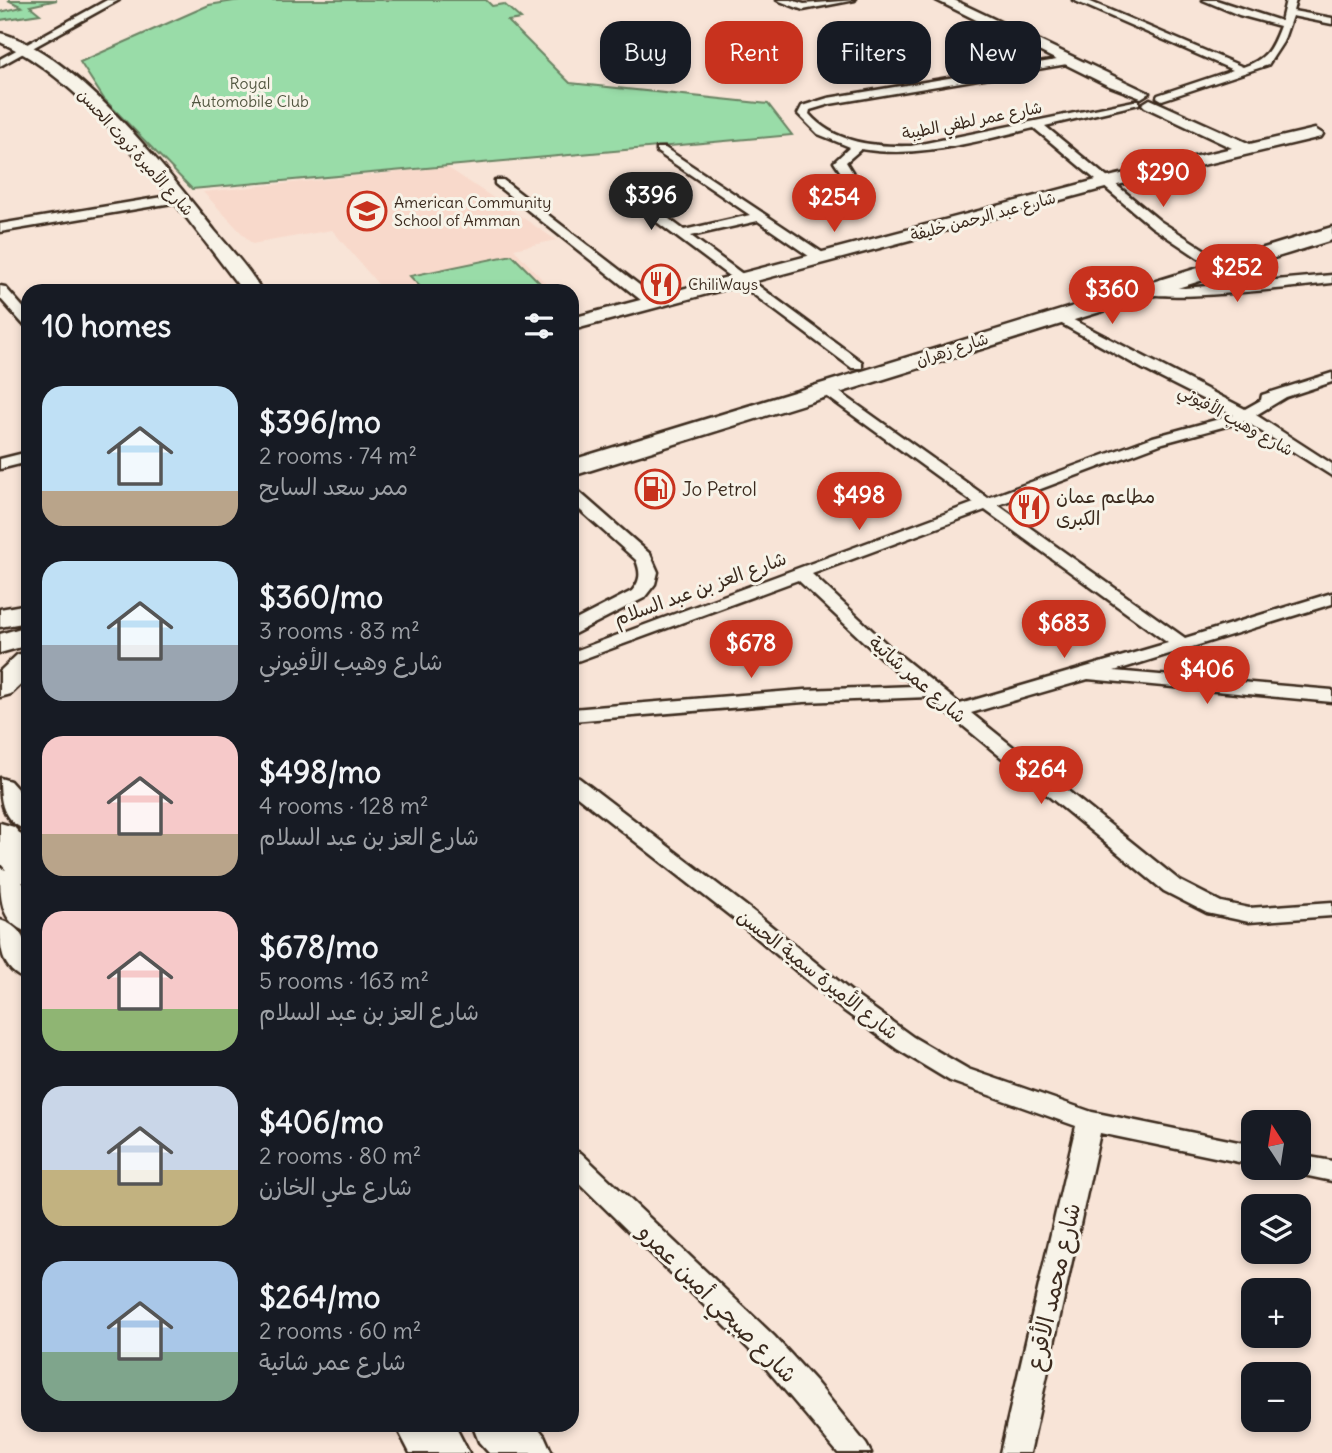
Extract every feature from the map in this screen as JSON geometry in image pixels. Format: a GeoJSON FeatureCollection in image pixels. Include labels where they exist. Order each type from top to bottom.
{"type":"FeatureCollection","features":[{"type":"Feature","properties":{"kind":"highway"},"geometry":{"type":"LineString","coordinates":[[0,836],[21,862]]}},
{"type":"Feature","properties":{"kind":"highway"},"geometry":{"type":"LineString","coordinates":[[0,882],[21,909]]}},
{"type":"Feature","properties":{"kind":"highway"},"geometry":{"type":"LineString","coordinates":[[427,1432],[441,1453]]}},
{"type":"Feature","properties":{"kind":"highway"},"geometry":{"type":"LineString","coordinates":[[506,1432],[524,1453]]}},
{"type":"Feature","properties":{"kind":"main road","name":"شارع زهران"},"geometry":{"type":"LineString","coordinates":[[579,449],[1332,219]]}},
{"type":"Feature","properties":{"kind":"main road","name":"شارع زهران"},"geometry":{"type":"LineString","coordinates":[[579,466],[1332,233]]}},
{"type":"Feature","properties":{"kind":"main road"},"geometry":{"type":"LineString","coordinates":[[0,606],[21,603]]}},
{"type":"Feature","properties":{"kind":"main road"},"geometry":{"type":"LineString","coordinates":[[0,618],[21,614]]}},
{"type":"Feature","properties":{"kind":"main road"},"geometry":{"type":"LineString","coordinates":[[0,644],[21,637]]}},
{"type":"Feature","properties":{"kind":"main road"},"geometry":{"type":"LineString","coordinates":[[0,688],[21,668]]}},
{"type":"Feature","properties":{"kind":"street"},"geometry":{"type":"LineString","coordinates":[[0,63],[114,0]]}},
{"type":"Feature","properties":{"kind":"street"},"geometry":{"type":"LineString","coordinates":[[782,0],[803,7],[850,0]]}},
{"type":"Feature","properties":{"kind":"street"},"geometry":{"type":"LineString","coordinates":[[945,0],[1251,147]]}},
{"type":"Feature","properties":{"kind":"street"},"geometry":{"type":"LineString","coordinates":[[1078,0],[1244,71]]}},
{"type":"Feature","properties":{"kind":"street"},"geometry":{"type":"LineString","coordinates":[[1208,0],[1242,13],[1285,24]]}},
{"type":"Feature","properties":{"kind":"street","name":"شارع عمر لطفي الطيبة"},"geometry":{"type":"LineString","coordinates":[[1069,61],[828,101],[804,111],[806,118],[825,133],[860,145],[911,150],[1037,125],[1179,91],[1260,65],[1272,55],[1289,13],[1291,0]]}},
{"type":"Feature","properties":{"kind":"street"},"geometry":{"type":"LineString","coordinates":[[1289,13],[1332,21]]}},
{"type":"Feature","properties":{"kind":"street","name":"شارع الأميرة ثروت الحسن"},"geometry":{"type":"LineString","coordinates":[[0,37],[27,48],[47,61],[81,90],[180,198],[247,284]]}},
{"type":"Feature","properties":{"kind":"street"},"geometry":{"type":"LineString","coordinates":[[1037,125],[1156,224],[1205,256]]}},
{"type":"Feature","properties":{"kind":"street","name":"شارع عبد الرحمن خليفة"},"geometry":{"type":"LineString","coordinates":[[579,322],[1106,183],[1251,147],[1332,131]]}},
{"type":"Feature","properties":{"kind":"street"},"geometry":{"type":"LineString","coordinates":[[850,178],[840,162],[860,145]]}},
{"type":"Feature","properties":{"kind":"street"},"geometry":{"type":"LineString","coordinates":[[661,150],[821,258]]}},
{"type":"Feature","properties":{"kind":"street"},"geometry":{"type":"LineString","coordinates":[[499,182],[651,302]]}},
{"type":"Feature","properties":{"kind":"street"},"geometry":{"type":"LineString","coordinates":[[0,228],[180,198]]}},
{"type":"Feature","properties":{"kind":"street"},"geometry":{"type":"LineString","coordinates":[[638,202],[857,365]]}},
{"type":"Feature","properties":{"kind":"street"},"geometry":{"type":"LineString","coordinates":[[683,234],[759,217]]}},
{"type":"Feature","properties":{"kind":"street"},"geometry":{"type":"LineString","coordinates":[[1142,290],[1185,292],[1332,279]]}},
{"type":"Feature","properties":{"kind":"street"},"geometry":{"type":"LineString","coordinates":[[0,290],[21,313]]}},
{"type":"Feature","properties":{"kind":"street","name":"شارع وهيب الأفيوني"},"geometry":{"type":"LineString","coordinates":[[1059,316],[1330,470]]}},
{"type":"Feature","properties":{"kind":"street","name":"شارع العز بن عبد السلام"},"geometry":{"type":"LineString","coordinates":[[579,653],[1332,377]]}},
{"type":"Feature","properties":{"kind":"street"},"geometry":{"type":"LineString","coordinates":[[826,389],[1182,644]]}},
{"type":"Feature","properties":{"kind":"street"},"geometry":{"type":"LineString","coordinates":[[0,464],[21,459]]}},
{"type":"Feature","properties":{"kind":"street"},"geometry":{"type":"LineString","coordinates":[[579,500],[638,552],[650,571],[646,585],[634,598],[579,626]]}},
{"type":"Feature","properties":{"kind":"street","name":"شارع عمر شاتية"},"geometry":{"type":"LineString","coordinates":[[801,573],[932,691],[1172,886],[1215,908],[1249,915],[1332,909]]}},
{"type":"Feature","properties":{"kind":"street"},"geometry":{"type":"LineString","coordinates":[[956,711],[1332,598]]}},
{"type":"Feature","properties":{"kind":"street"},"geometry":{"type":"LineString","coordinates":[[1086,674],[1332,696]]}},
{"type":"Feature","properties":{"kind":"street"},"geometry":{"type":"LineString","coordinates":[[579,714],[804,696],[932,691]]}},
{"type":"Feature","properties":{"kind":"street"},"geometry":{"type":"LineString","coordinates":[[0,786],[21,812]]}},
{"type":"Feature","properties":{"kind":"street","name":"شارع الأميرة سمية الحسن"},"geometry":{"type":"LineString","coordinates":[[579,787],[746,917],[851,1004],[905,1043],[959,1074],[1090,1121],[1241,1152]]}},
{"type":"Feature","properties":{"kind":"street"},"geometry":{"type":"LineString","coordinates":[[0,931],[21,959]]}},
{"type":"Feature","properties":{"kind":"street","name":"شارع محمد الأقرع"},"geometry":{"type":"LineString","coordinates":[[1015,1453],[1090,1121]]}},
{"type":"Feature","properties":{"kind":"street","name":"شارع صبحي أمين عمرو"},"geometry":{"type":"LineString","coordinates":[[579,1167],[764,1345],[806,1391],[856,1453]]}},
{"type":"Feature","properties":{"kind":"street"},"geometry":{"type":"LineString","coordinates":[[1311,1167],[1332,1171]]}},
{"type":"Feature","properties":{"kind":"shaded area","name":"American Community School of Amman"},"geometry":{"type":"Polygon","coordinates":[[[447,167],[556,240],[514,249],[546,284],[378,284],[332,230],[252,244],[203,192],[447,167]]]}},
{"type":"Feature","properties":{"kind":"green space"},"geometry":{"type":"Polygon","coordinates":[[[8,0],[57,0],[30,6],[40,14],[0,20],[0,12],[22,7],[8,0]]]}},
{"type":"Feature","properties":{"kind":"green space","name":"Royal Automobile Club"},"geometry":{"type":"Polygon","coordinates":[[[240,0],[486,0],[492,6],[504,4],[521,19],[508,21],[570,83],[768,104],[792,135],[192,189],[104,99],[80,62],[209,5],[240,0]]]}},
{"type":"Feature","properties":{"kind":"green space"},"geometry":{"type":"Polygon","coordinates":[[[512,255],[541,284],[417,284],[410,276],[512,255]]]}},
{"type":"Feature","properties":{"kind":"place","name":"American Community School of Amman"},"geometry":{"type":"Point","coordinates":[367,211]}},
{"type":"Feature","properties":{"kind":"place","name":"ChiliWays"},"geometry":{"type":"Point","coordinates":[661,284]}},
{"type":"Feature","properties":{"kind":"place","name":"Jo Petrol"},"geometry":{"type":"Point","coordinates":[655,489]}},
{"type":"Feature","properties":{"kind":"place","name":"مطاعم عمان الكبرى"},"geometry":{"type":"Point","coordinates":[1029,507]}}]}
